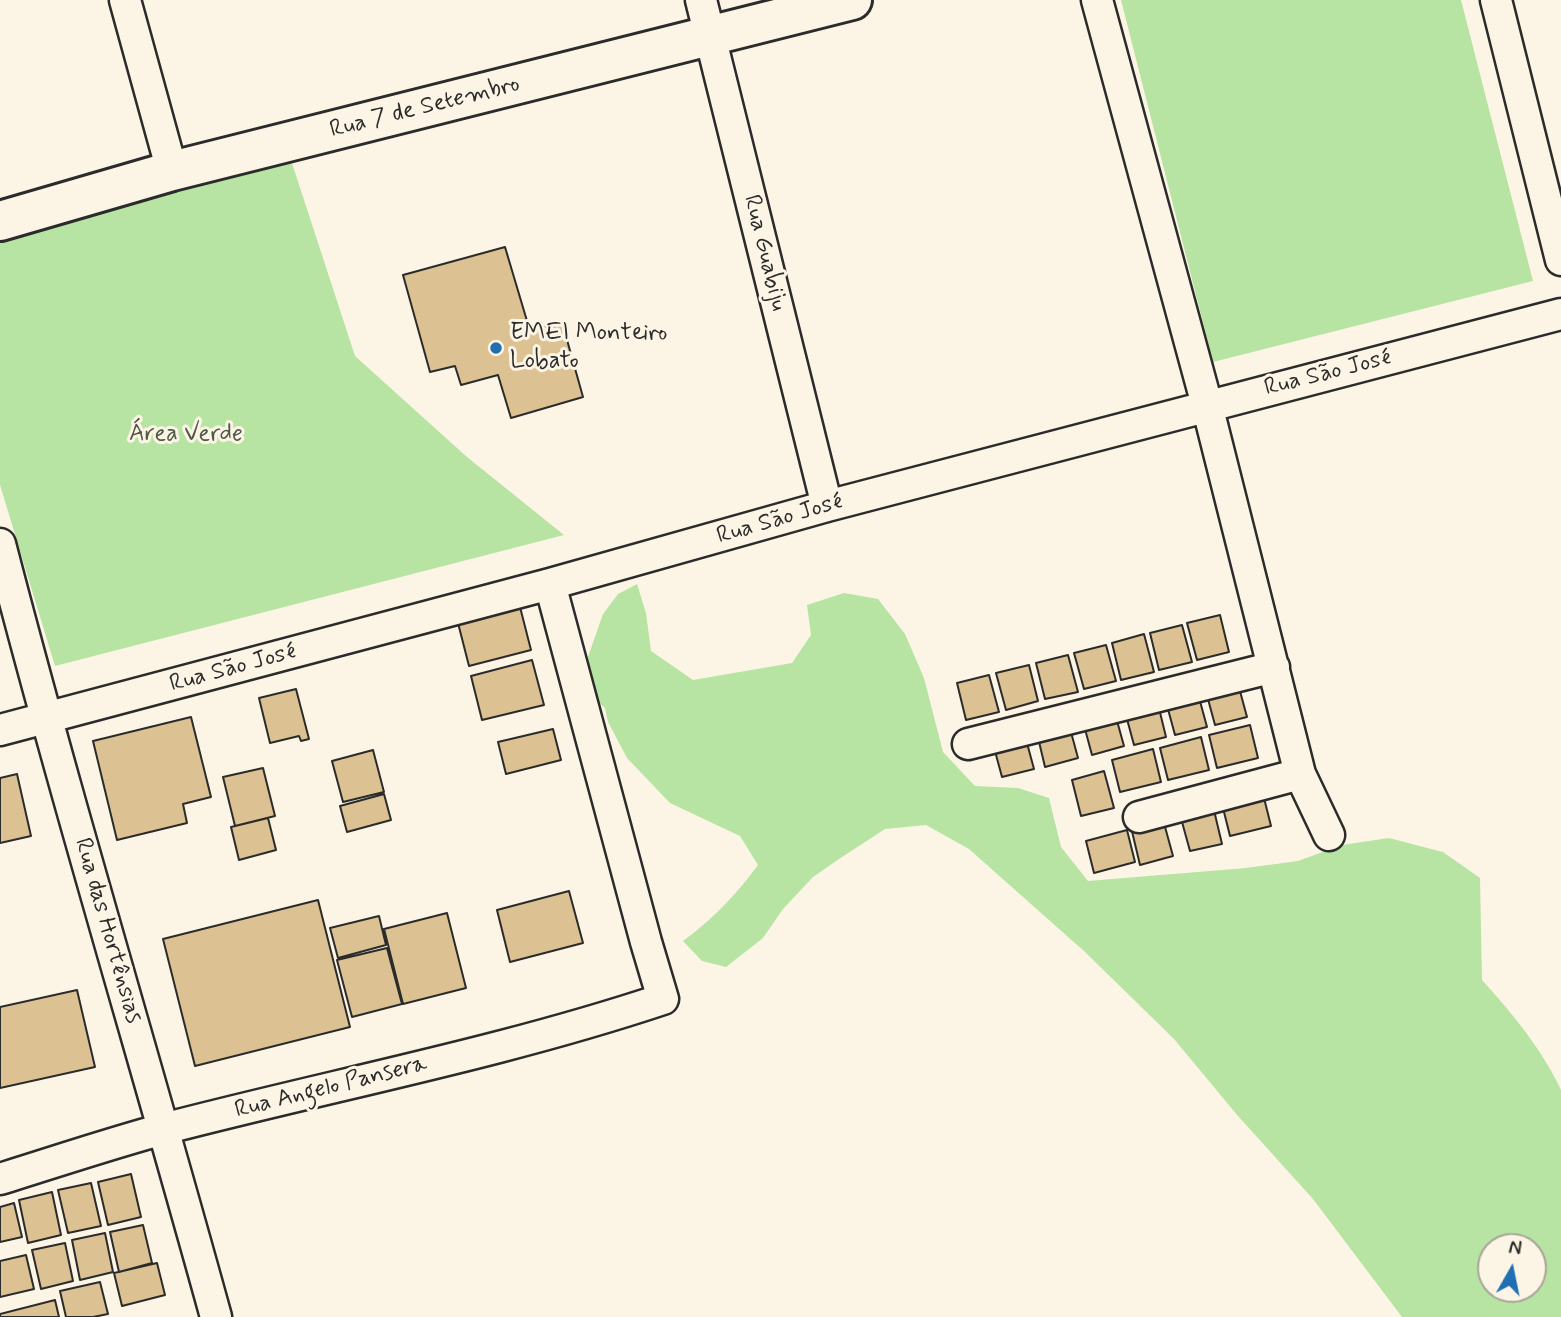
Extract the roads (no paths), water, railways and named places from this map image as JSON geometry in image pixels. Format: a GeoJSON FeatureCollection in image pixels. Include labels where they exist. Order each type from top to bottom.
{"type":"FeatureCollection","features":[{"type":"Feature","properties":{"kind":"street"},"geometry":{"type":"LineString","coordinates":[[125,0],[172,171]]}},
{"type":"Feature","properties":{"kind":"street","name":"Rua Guabiju"},"geometry":{"type":"LineString","coordinates":[[701,0],[827,506]]}},
{"type":"Feature","properties":{"kind":"street","name":"Rua 7 de Setembro"},"geometry":{"type":"LineString","coordinates":[[0,221],[172,171],[852,0]]}},
{"type":"Feature","properties":{"kind":"street"},"geometry":{"type":"LineString","coordinates":[[1097,0],[1207,405],[1300,774],[1329,835]]}},
{"type":"Feature","properties":{"kind":"street"},"geometry":{"type":"LineString","coordinates":[[1496,0],[1561,260]]}},
{"type":"Feature","properties":{"kind":"street","name":"Rua São José"},"geometry":{"type":"LineString","coordinates":[[0,730],[46,720],[550,584],[827,506],[1561,314]]}},
{"type":"Feature","properties":{"kind":"street","name":"Rua das Hortênsias"},"geometry":{"type":"LineString","coordinates":[[0,544],[46,720],[216,1317]]}},
{"type":"Feature","properties":{"kind":"street","name":"Rua Angelo Pansera"},"geometry":{"type":"LineString","coordinates":[[0,1180],[164,1129],[527,1039],[663,999],[550,584]]}},
{"type":"Feature","properties":{"kind":"street"},"geometry":{"type":"LineString","coordinates":[[968,744],[1273,667]]}},
{"type":"Feature","properties":{"kind":"street"},"geometry":{"type":"LineString","coordinates":[[1139,817],[1300,774]]}},
{"type":"Feature","properties":{"kind":"place","name":"EMEI Monteiro Lobato"},"geometry":{"type":"Point","coordinates":[496,348]}},
{"type":"Feature","properties":{"kind":"park label","name":"Área Verde"},"geometry":{"type":"Point","coordinates":[186,435]}}]}
